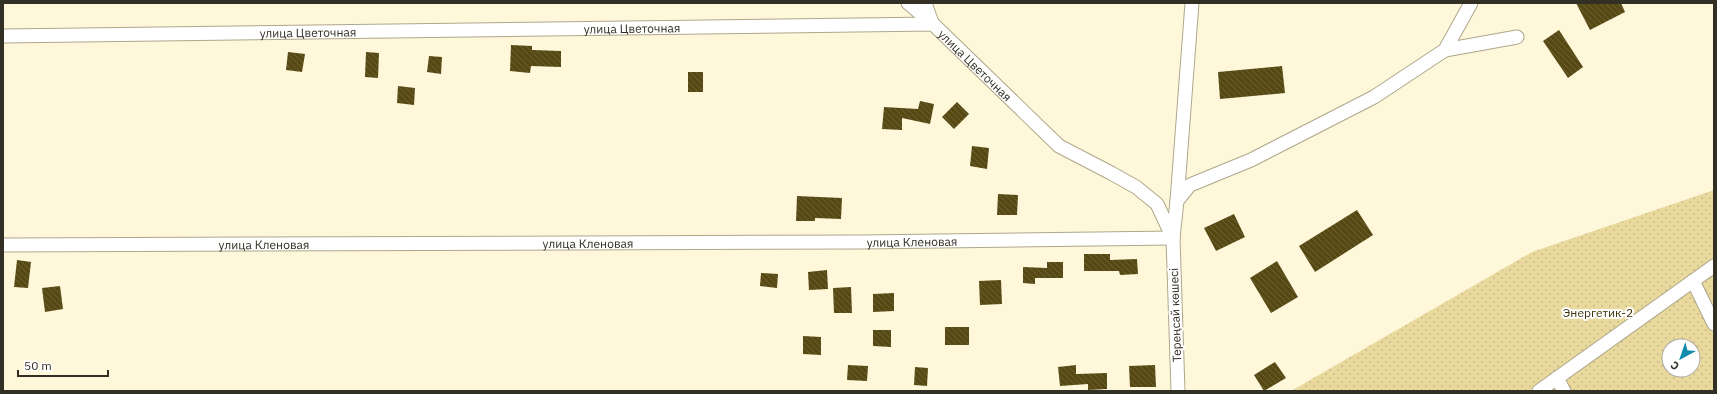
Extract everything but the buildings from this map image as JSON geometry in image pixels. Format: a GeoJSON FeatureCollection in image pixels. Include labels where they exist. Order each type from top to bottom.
{"type":"FeatureCollection","features":[{"type":"Feature","properties":{"kind":"street"},"geometry":{"type":"LineString","coordinates":[[908,3],[933,24]]}},
{"type":"Feature","properties":{"kind":"street"},"geometry":{"type":"LineString","coordinates":[[925,3],[933,24]]}},
{"type":"Feature","properties":{"kind":"street","name":"Тереңсай көшесі"},"geometry":{"type":"LineString","coordinates":[[1178,391],[1173,238],[1192,3]]}},
{"type":"Feature","properties":{"kind":"street"},"geometry":{"type":"LineString","coordinates":[[1445,50],[1471,3]]}},
{"type":"Feature","properties":{"kind":"street","name":"улица Цветочная"},"geometry":{"type":"LineString","coordinates":[[3,36],[933,24],[1059,146],[1136,187],[1157,204],[1173,238]]}},
{"type":"Feature","properties":{"kind":"street"},"geometry":{"type":"LineString","coordinates":[[1177,201],[1190,185],[1251,160],[1374,97],[1445,50],[1517,36]]}},
{"type":"Feature","properties":{"kind":"street","name":"улица Кленовая"},"geometry":{"type":"LineString","coordinates":[[3,245],[830,242],[1173,238]]}},
{"type":"Feature","properties":{"kind":"street"},"geometry":{"type":"LineString","coordinates":[[1539,391],[1714,266]]}},
{"type":"Feature","properties":{"kind":"street"},"geometry":{"type":"LineString","coordinates":[[1693,281],[1714,324]]}},
{"type":"Feature","properties":{"kind":"street"},"geometry":{"type":"LineString","coordinates":[[1557,378],[1564,391]]}},
{"type":"Feature","properties":{"kind":"green space","name":"Энергетик-2"},"geometry":{"type":"Polygon","coordinates":[[[1714,190],[1714,391],[1291,391],[1532,252],[1714,190]]]}}]}
